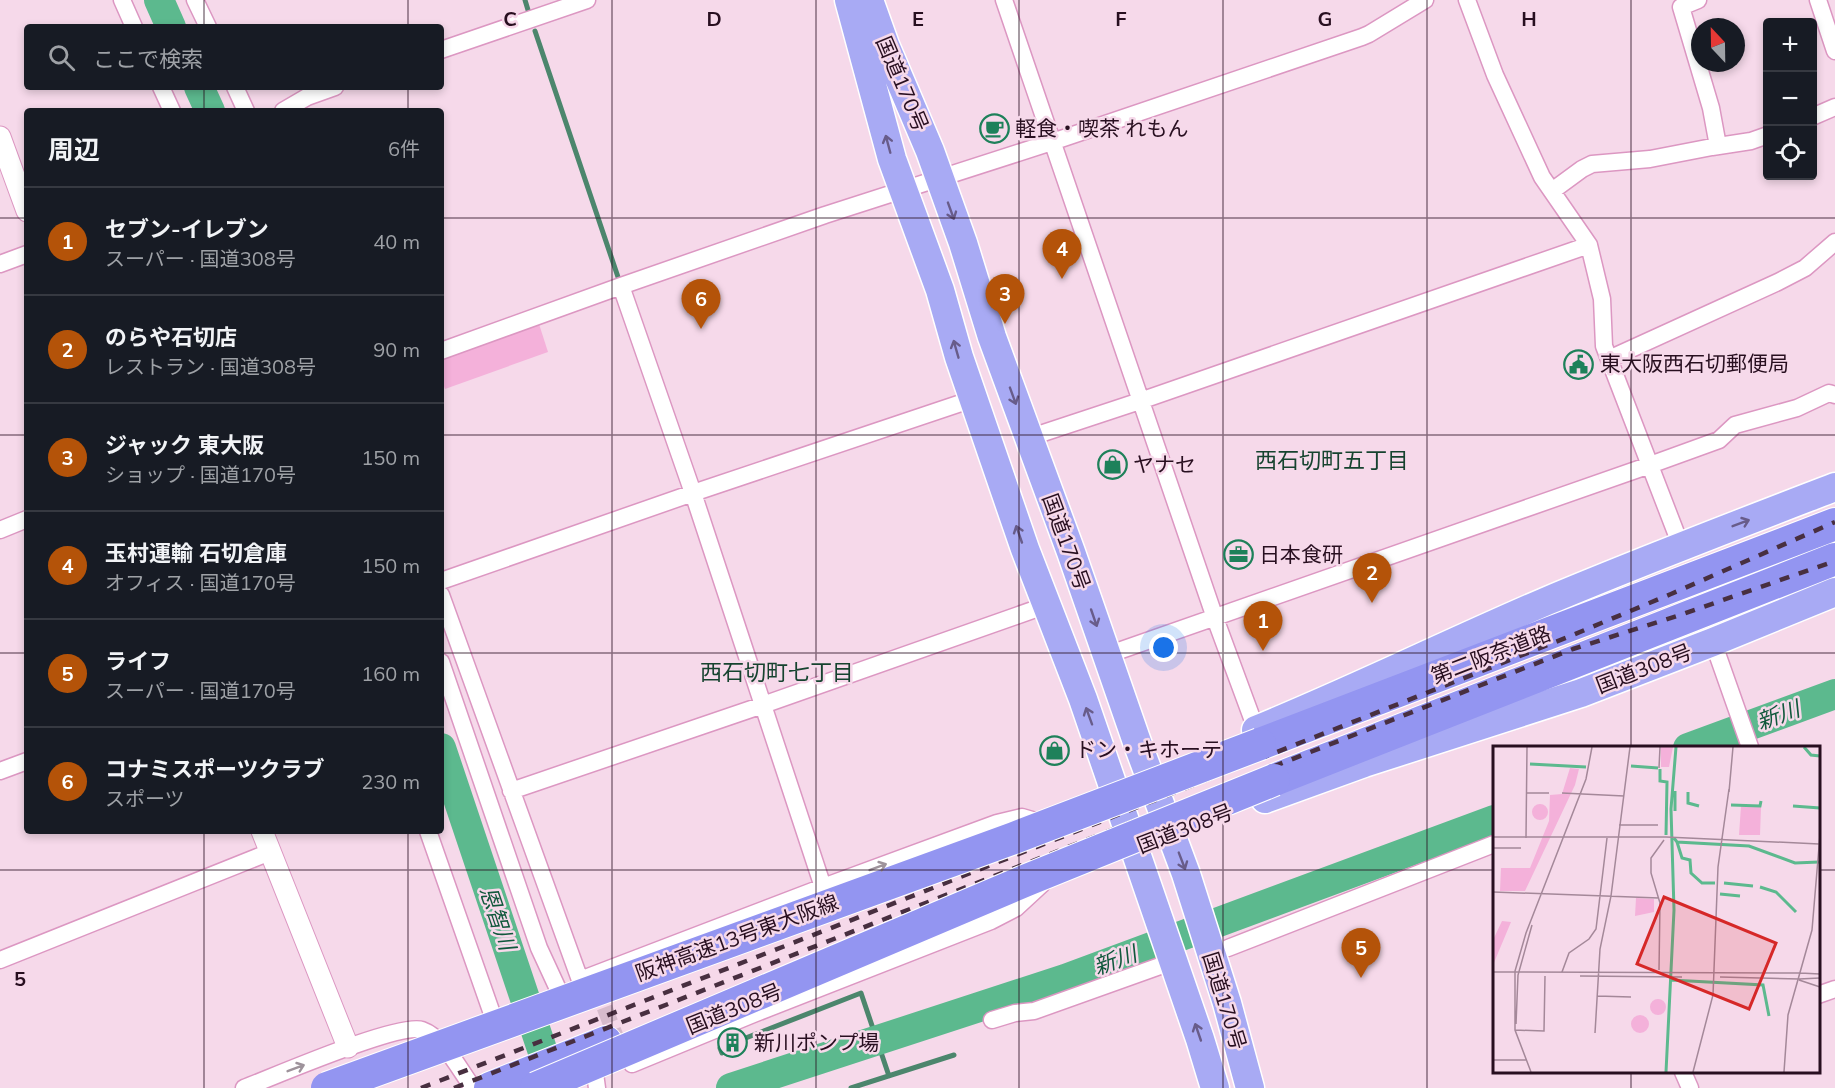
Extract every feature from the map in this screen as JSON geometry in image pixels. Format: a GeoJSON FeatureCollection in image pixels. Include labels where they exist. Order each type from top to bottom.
{"type":"FeatureCollection","features":[{"type":"Feature","properties":{"kind":"highway","name":"国道170号"},"geometry":{"type":"LineString","coordinates":[[849,0],[892,159],[940,290],[959,357],[1025,549],[1083,699],[1170,948],[1215,1088]]}},
{"type":"Feature","properties":{"kind":"highway","name":"国道170号"},"geometry":{"type":"LineString","coordinates":[[869,0],[885,45],[940,178],[992,337],[1107,655],[1148,781],[1211,935],[1250,1088]]}},
{"type":"Feature","properties":{"kind":"highway"},"geometry":{"type":"LineString","coordinates":[[1342,694],[1545,602],[1681,546],[1835,487]]}},
{"type":"Feature","properties":{"kind":"highway"},"geometry":{"type":"LineString","coordinates":[[561,1001],[833,901],[1086,804],[1115,790],[1148,781],[1175,760],[1706,555],[1835,517]]}},
{"type":"Feature","properties":{"kind":"highway","name":"第二阪奈道路"},"geometry":{"type":"LineString","coordinates":[[1148,781],[1835,524]]}},
{"type":"Feature","properties":{"kind":"highway","name":"第二阪奈道路"},"geometry":{"type":"LineString","coordinates":[[1166,829],[1835,559]]}},
{"type":"Feature","properties":{"kind":"highway"},"geometry":{"type":"LineString","coordinates":[[1364,763],[1731,618],[1835,568]]}},
{"type":"Feature","properties":{"kind":"highway","name":"国道308号"},"geometry":{"type":"LineString","coordinates":[[543,1088],[1135,848],[1166,829],[1581,693],[1835,592]]}},
{"type":"Feature","properties":{"kind":"highway","name":"阪神高速13号東大阪線"},"geometry":{"type":"LineString","coordinates":[[334,1082],[1014,838],[1148,781]]}},
{"type":"Feature","properties":{"kind":"highway"},"geometry":{"type":"LineString","coordinates":[[536,1088],[1016,884],[1166,829]]}},
{"type":"Feature","properties":{"kind":"highway"},"geometry":{"type":"LineString","coordinates":[[490,1088],[587,1070],[1102,843],[1135,848]]}},
{"type":"Feature","properties":{"kind":"highway"},"geometry":{"type":"LineString","coordinates":[[374,1088],[494,1041],[528,1014]]}},
{"type":"Feature","properties":{"kind":"highway"},"geometry":{"type":"LineString","coordinates":[[307,1088],[334,1082]]}},
{"type":"Feature","properties":{"kind":"street"},"geometry":{"type":"LineString","coordinates":[[122,0],[133,24]]}},
{"type":"Feature","properties":{"kind":"street"},"geometry":{"type":"LineString","coordinates":[[195,0],[207,24]]}},
{"type":"Feature","properties":{"kind":"street"},"geometry":{"type":"LineString","coordinates":[[444,49],[587,0]]}},
{"type":"Feature","properties":{"kind":"street"},"geometry":{"type":"LineString","coordinates":[[1004,0],[1215,618],[1256,729]]}},
{"type":"Feature","properties":{"kind":"street"},"geometry":{"type":"LineString","coordinates":[[444,350],[825,215],[1052,142],[1369,34],[1425,0]]}},
{"type":"Feature","properties":{"kind":"street"},"geometry":{"type":"LineString","coordinates":[[1467,0],[1495,75],[1542,177],[1589,245],[1602,299],[1604,346],[1681,546]]}},
{"type":"Feature","properties":{"kind":"street"},"geometry":{"type":"LineString","coordinates":[[1698,0],[1681,7],[1711,108],[1718,146]]}},
{"type":"Feature","properties":{"kind":"street"},"geometry":{"type":"LineString","coordinates":[[1818,0],[1835,51]]}},
{"type":"Feature","properties":{"kind":"street"},"geometry":{"type":"LineString","coordinates":[[162,90],[170,108]]}},
{"type":"Feature","properties":{"kind":"street"},"geometry":{"type":"LineString","coordinates":[[236,90],[245,108]]}},
{"type":"Feature","properties":{"kind":"street"},"geometry":{"type":"LineString","coordinates":[[288,108],[307,97],[327,90]]}},
{"type":"Feature","properties":{"kind":"street"},"geometry":{"type":"LineString","coordinates":[[1817,115],[1835,108]]}},
{"type":"Feature","properties":{"kind":"street"},"geometry":{"type":"LineString","coordinates":[[1552,191],[1592,164],[1650,159],[1751,141],[1763,136]]}},
{"type":"Feature","properties":{"kind":"street"},"geometry":{"type":"LineString","coordinates":[[0,137],[24,203]]}},
{"type":"Feature","properties":{"kind":"street"},"geometry":{"type":"LineString","coordinates":[[1609,359],[1778,282],[1805,268],[1835,242]]}},
{"type":"Feature","properties":{"kind":"street"},"geometry":{"type":"LineString","coordinates":[[1028,438],[1589,245]]}},
{"type":"Feature","properties":{"kind":"street"},"geometry":{"type":"LineString","coordinates":[[0,264],[24,255]]}},
{"type":"Feature","properties":{"kind":"street"},"geometry":{"type":"LineString","coordinates":[[621,286],[693,492],[823,887]]}},
{"type":"Feature","properties":{"kind":"street"},"geometry":{"type":"LineString","coordinates":[[1107,655],[1719,440],[1735,425],[1797,408],[1830,393],[1835,395]]}},
{"type":"Feature","properties":{"kind":"street"},"geometry":{"type":"LineString","coordinates":[[444,579],[693,492],[973,399]]}},
{"type":"Feature","properties":{"kind":"street"},"geometry":{"type":"LineString","coordinates":[[0,530],[24,520]]}},
{"type":"Feature","properties":{"kind":"street"},"geometry":{"type":"LineString","coordinates":[[444,603],[580,980],[997,823],[1022,817],[1039,822]]}},
{"type":"Feature","properties":{"kind":"street"},"geometry":{"type":"LineString","coordinates":[[511,791],[1047,605]]}},
{"type":"Feature","properties":{"kind":"street"},"geometry":{"type":"LineString","coordinates":[[1713,642],[1748,744]]}},
{"type":"Feature","properties":{"kind":"street"},"geometry":{"type":"LineString","coordinates":[[444,671],[539,948],[561,1001]]}},
{"type":"Feature","properties":{"kind":"street"},"geometry":{"type":"LineString","coordinates":[[0,771],[24,762]]}},
{"type":"Feature","properties":{"kind":"street"},"geometry":{"type":"LineString","coordinates":[[264,834],[348,1047]]}},
{"type":"Feature","properties":{"kind":"street"},"geometry":{"type":"LineString","coordinates":[[429,834],[496,1025]]}},
{"type":"Feature","properties":{"kind":"street"},"geometry":{"type":"LineString","coordinates":[[1211,935],[1493,844]]}},
{"type":"Feature","properties":{"kind":"street"},"geometry":{"type":"LineString","coordinates":[[0,960],[270,852]]}},
{"type":"Feature","properties":{"kind":"street"},"geometry":{"type":"LineString","coordinates":[[625,1062],[627,1066],[991,921],[1016,908],[1042,884]]}},
{"type":"Feature","properties":{"kind":"street"},"geometry":{"type":"LineString","coordinates":[[992,1020],[1015,1012],[1034,1011],[1170,948]]}},
{"type":"Feature","properties":{"kind":"street"},"geometry":{"type":"LineString","coordinates":[[1820,994],[1835,989]]}},
{"type":"Feature","properties":{"kind":"street"},"geometry":{"type":"LineString","coordinates":[[244,1088],[348,1047],[409,1029],[421,1030],[438,1039],[472,1088]]}},
{"type":"Feature","properties":{"kind":"street"},"geometry":{"type":"LineString","coordinates":[[1684,1073],[1690,1088]]}},
{"type":"Feature","properties":{"kind":"shaded area"},"geometry":{"type":"Polygon","coordinates":[[[539,324],[548,352],[445,389],[444,358],[539,324]]]}},
{"type":"Feature","properties":{"kind":"waterway","name":"恩智川"},"geometry":{"type":"LineString","coordinates":[[159,0],[170,24]]}},
{"type":"Feature","properties":{"kind":"waterway"},"geometry":{"type":"LineString","coordinates":[[525,0],[528,10]]}},
{"type":"Feature","properties":{"kind":"waterway"},"geometry":{"type":"LineString","coordinates":[[535,31],[618,277]]}},
{"type":"Feature","properties":{"kind":"waterway","name":"恩智川"},"geometry":{"type":"LineString","coordinates":[[200,90],[209,108]]}},
{"type":"Feature","properties":{"kind":"waterway","name":"新川"},"geometry":{"type":"LineString","coordinates":[[1693,746],[1835,694]]}},
{"type":"Feature","properties":{"kind":"waterway","name":"恩智川"},"geometry":{"type":"LineString","coordinates":[[444,757],[555,1088]]}},
{"type":"Feature","properties":{"kind":"waterway","name":"新川"},"geometry":{"type":"LineString","coordinates":[[731,1088],[1065,979],[1493,820]]}},
{"type":"Feature","properties":{"kind":"waterway"},"geometry":{"type":"LineString","coordinates":[[722,1053],[720,1048],[861,993],[889,1076]]}},
{"type":"Feature","properties":{"kind":"waterway"},"geometry":{"type":"LineString","coordinates":[[851,1088],[954,1055]]}},
{"type":"Feature","properties":{"kind":"waterway"},"geometry":{"type":"LineString","coordinates":[[731,1079],[734,1087]]}},
{"type":"Feature","properties":{"kind":"tunnel"},"geometry":{"type":"LineString","coordinates":[[596,985],[620,1048]]}},
{"type":"Feature","properties":{"kind":"railway"},"geometry":{"type":"LineString","coordinates":[[421,1088],[1568,637],[1835,522]]}},
{"type":"Feature","properties":{"kind":"railway"},"geometry":{"type":"LineString","coordinates":[[454,1088],[1573,649],[1680,615],[1835,561]]}},
{"type":"Feature","properties":{"kind":"place","name":"軽食・喫茶 れもん"},"geometry":{"type":"Point","coordinates":[994,129]}},
{"type":"Feature","properties":{"kind":"place","name":"玉村運輸 石切倉庫"},"geometry":{"type":"Point","coordinates":[1062,279]}},
{"type":"Feature","properties":{"kind":"place","name":"ジャック 東大阪"},"geometry":{"type":"Point","coordinates":[1005,324]}},
{"type":"Feature","properties":{"kind":"place","name":"コナミスポーツクラブ"},"geometry":{"type":"Point","coordinates":[701,329]}},
{"type":"Feature","properties":{"kind":"place","name":"東大阪西石切郵便局"},"geometry":{"type":"Point","coordinates":[1579,364]}},
{"type":"Feature","properties":{"kind":"place","name":"ヤナセ"},"geometry":{"type":"Point","coordinates":[1112,465]}},
{"type":"Feature","properties":{"kind":"place","name":"日本食研"},"geometry":{"type":"Point","coordinates":[1238,555]}},
{"type":"Feature","properties":{"kind":"place","name":"のらや石切店"},"geometry":{"type":"Point","coordinates":[1372,603]}},
{"type":"Feature","properties":{"kind":"place","name":"セブン-イレブン"},"geometry":{"type":"Point","coordinates":[1263,651]}},
{"type":"Feature","properties":{"kind":"place","name":"ドン・キホーテ"},"geometry":{"type":"Point","coordinates":[1054,750]}},
{"type":"Feature","properties":{"kind":"place","name":"ライフ"},"geometry":{"type":"Point","coordinates":[1361,978]}},
{"type":"Feature","properties":{"kind":"place","name":"新川ポンプ場"},"geometry":{"type":"Point","coordinates":[733,1043]}},
{"type":"Feature","properties":{"kind":"district","name":"西石切町五丁目"},"geometry":{"type":"Point","coordinates":[1332,460]}},
{"type":"Feature","properties":{"kind":"district","name":"西石切町七丁目"},"geometry":{"type":"Point","coordinates":[777,672]}}]}
